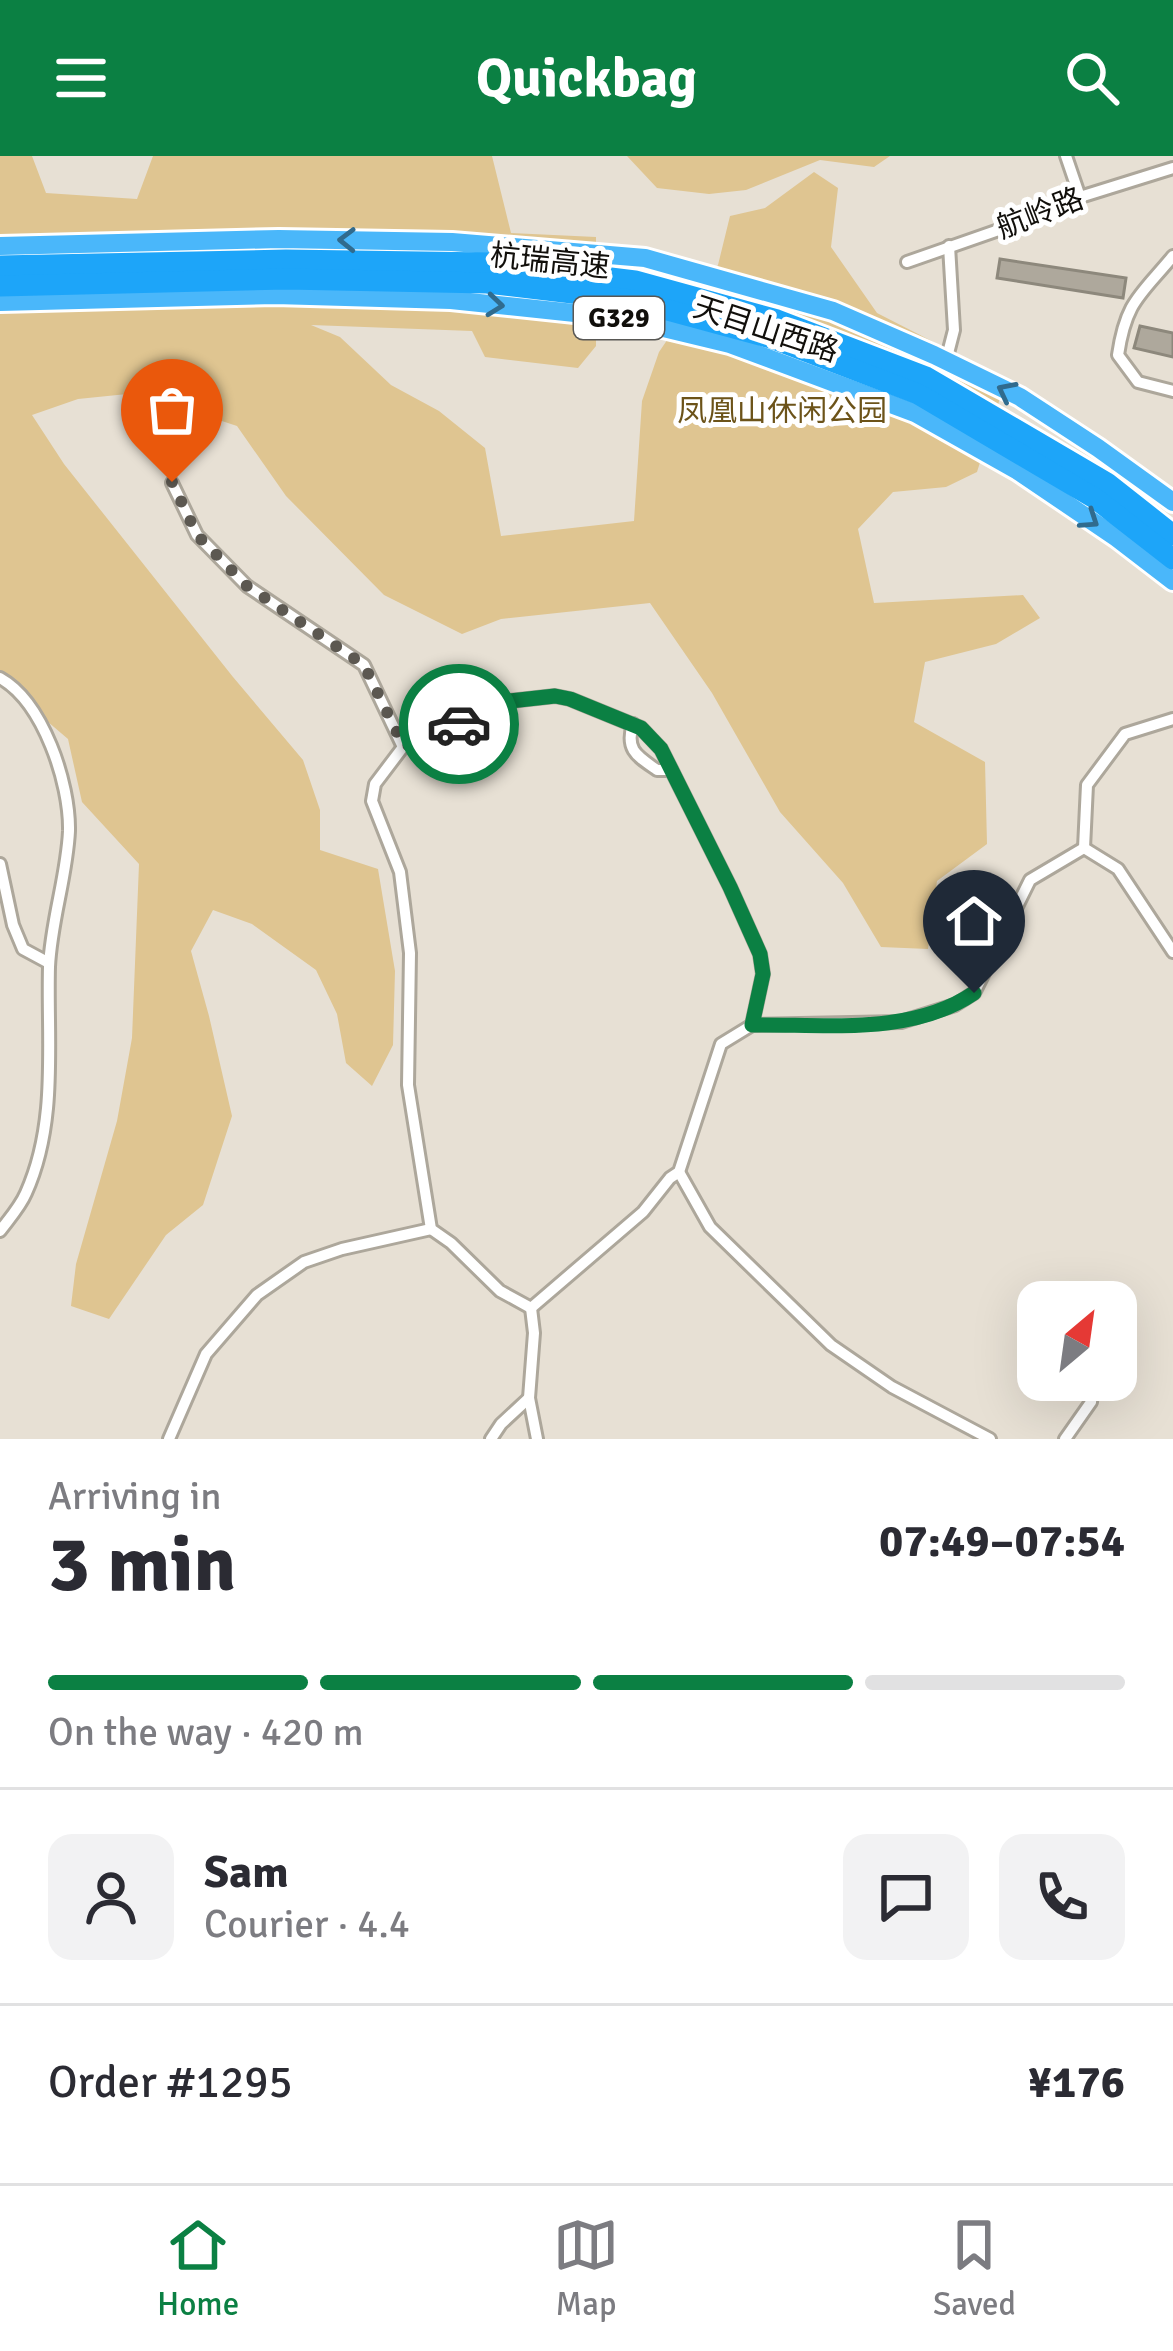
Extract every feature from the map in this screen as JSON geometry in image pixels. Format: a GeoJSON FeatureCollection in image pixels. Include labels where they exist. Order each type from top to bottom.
{"type":"FeatureCollection","features":[{"type":"Feature","properties":{"kind":"highway","name":"天目山西路"},"geometry":{"type":"LineString","coordinates":[[0,246],[279,239],[452,242],[645,259],[832,311],[946,362],[1020,398],[1173,502]]}},
{"type":"Feature","properties":{"kind":"highway","name":"杭瑞高速"},"geometry":{"type":"LineString","coordinates":[[0,266],[286,260],[488,263],[635,281],[777,320],[926,377],[1107,483],[1173,535]]}},
{"type":"Feature","properties":{"kind":"highway","name":"杭瑞高速"},"geometry":{"type":"LineString","coordinates":[[0,286],[286,280],[488,283],[631,300],[771,338],[918,394],[1096,500],[1173,560]]}},
{"type":"Feature","properties":{"kind":"highway","name":"天目山西路"},"geometry":{"type":"LineString","coordinates":[[0,302],[275,295],[452,300],[644,323],[730,344],[915,413],[1018,471],[1173,580]]}},
{"type":"Feature","properties":{"kind":"street"},"geometry":{"type":"LineString","coordinates":[[1066,156],[1080,197]]}},
{"type":"Feature","properties":{"kind":"street","name":"航岭路"},"geometry":{"type":"LineString","coordinates":[[907,262],[1073,204],[1080,197],[1173,168]]}},
{"type":"Feature","properties":{"kind":"street"},"geometry":{"type":"LineString","coordinates":[[946,362],[954,329],[950,246]]}},
{"type":"Feature","properties":{"kind":"street"},"geometry":{"type":"LineString","coordinates":[[1173,256],[1136,296],[1122,326],[1118,355],[1138,382],[1173,391]]}},
{"type":"Feature","properties":{"kind":"street"},"geometry":{"type":"LineString","coordinates":[[172,482],[197,535],[247,586],[364,665],[404,747]]}},
{"type":"Feature","properties":{"kind":"street"},"geometry":{"type":"LineString","coordinates":[[0,678],[22,694],[42,724],[62,779],[69,829],[50,963],[50,1095],[40,1153],[25,1197],[0,1231]]}},
{"type":"Feature","properties":{"kind":"street"},"geometry":{"type":"LineString","coordinates":[[531,1308],[500,1292],[430,1229],[408,1085],[410,953],[400,872],[373,801],[375,784],[404,747],[510,701],[555,696],[641,728],[661,749],[760,954],[763,974],[752,1025]]}},
{"type":"Feature","properties":{"kind":"street"},"geometry":{"type":"LineString","coordinates":[[1084,848],[1088,784],[1125,734],[1173,719]]}},
{"type":"Feature","properties":{"kind":"street"},"geometry":{"type":"LineString","coordinates":[[633,724],[629,741],[633,749],[657,770],[671,770]]}},
{"type":"Feature","properties":{"kind":"street"},"geometry":{"type":"LineString","coordinates":[[1084,848],[1118,868],[1173,952]]}},
{"type":"Feature","properties":{"kind":"street"},"geometry":{"type":"LineString","coordinates":[[531,1308],[643,1212],[679,1172],[721,1044],[752,1025],[901,1022],[956,1005],[974,993],[1030,880],[1084,848]]}},
{"type":"Feature","properties":{"kind":"street"},"geometry":{"type":"LineString","coordinates":[[0,864],[23,949],[50,963]]}},
{"type":"Feature","properties":{"kind":"street"},"geometry":{"type":"LineString","coordinates":[[679,1172],[710,1227],[831,1345],[892,1387],[990,1439]]}},
{"type":"Feature","properties":{"kind":"street"},"geometry":{"type":"LineString","coordinates":[[169,1439],[206,1354],[257,1294],[304,1262],[430,1229]]}},
{"type":"Feature","properties":{"kind":"street"},"geometry":{"type":"LineString","coordinates":[[531,1308],[529,1398],[537,1439]]}},
{"type":"Feature","properties":{"kind":"street"},"geometry":{"type":"LineString","coordinates":[[491,1439],[529,1398]]}},
{"type":"Feature","properties":{"kind":"street"},"geometry":{"type":"LineString","coordinates":[[1065,1439],[1090,1401]]}},
{"type":"Feature","properties":{"kind":"green space","name":"凤凰山休闲公园"},"geometry":{"type":"Polygon","coordinates":[[[0,156],[32,156],[46,193],[137,199],[153,156],[492,156],[511,233],[596,237],[596,346],[578,368],[485,357],[472,331],[311,325],[340,337],[391,385],[439,411],[485,448],[501,536],[634,521],[642,401],[659,352],[718,265],[730,216],[765,208],[814,172],[838,188],[831,247],[877,313],[1006,379],[977,472],[946,487],[893,492],[858,529],[874,603],[1023,595],[1040,618],[996,644],[925,662],[914,722],[985,762],[987,844],[937,881],[928,949],[881,947],[843,883],[780,812],[712,693],[650,603],[501,619],[462,634],[384,595],[286,496],[237,426],[137,393],[78,399],[32,415],[64,464],[303,760],[320,810],[320,850],[378,869],[395,971],[393,1045],[372,1086],[346,1063],[337,1014],[316,970],[252,924],[213,910],[191,951],[232,1116],[203,1205],[166,1235],[109,1319],[71,1306],[76,1264],[117,1121],[132,1038],[139,864],[82,802],[68,739],[0,681],[0,156]]]}},
{"type":"Feature","properties":{"kind":"green space"},"geometry":{"type":"Polygon","coordinates":[[[627,156],[890,156],[874,167],[820,160],[746,190],[709,194],[657,188],[627,156]]]}},
{"type":"Feature","properties":{"kind":"building"},"geometry":{"type":"Polygon","coordinates":[[[1000,259],[1126,278],[1123,298],[997,278],[1000,259]]]}},
{"type":"Feature","properties":{"kind":"building"},"geometry":{"type":"Polygon","coordinates":[[[1140,326],[1173,333],[1173,357],[1134,348],[1140,326]]]}},
{"type":"Feature","properties":{"kind":"way so far"},"geometry":{"type":"LineString","coordinates":[[172,482],[197,535],[247,586],[364,665],[404,747],[459,724]]}},
{"type":"Feature","properties":{"kind":"route"},"geometry":{"type":"LineString","coordinates":[[459,724],[510,701],[555,696],[641,728],[661,749],[760,954],[763,974],[752,1025],[901,1022],[956,1005],[974,993]]}}]}
